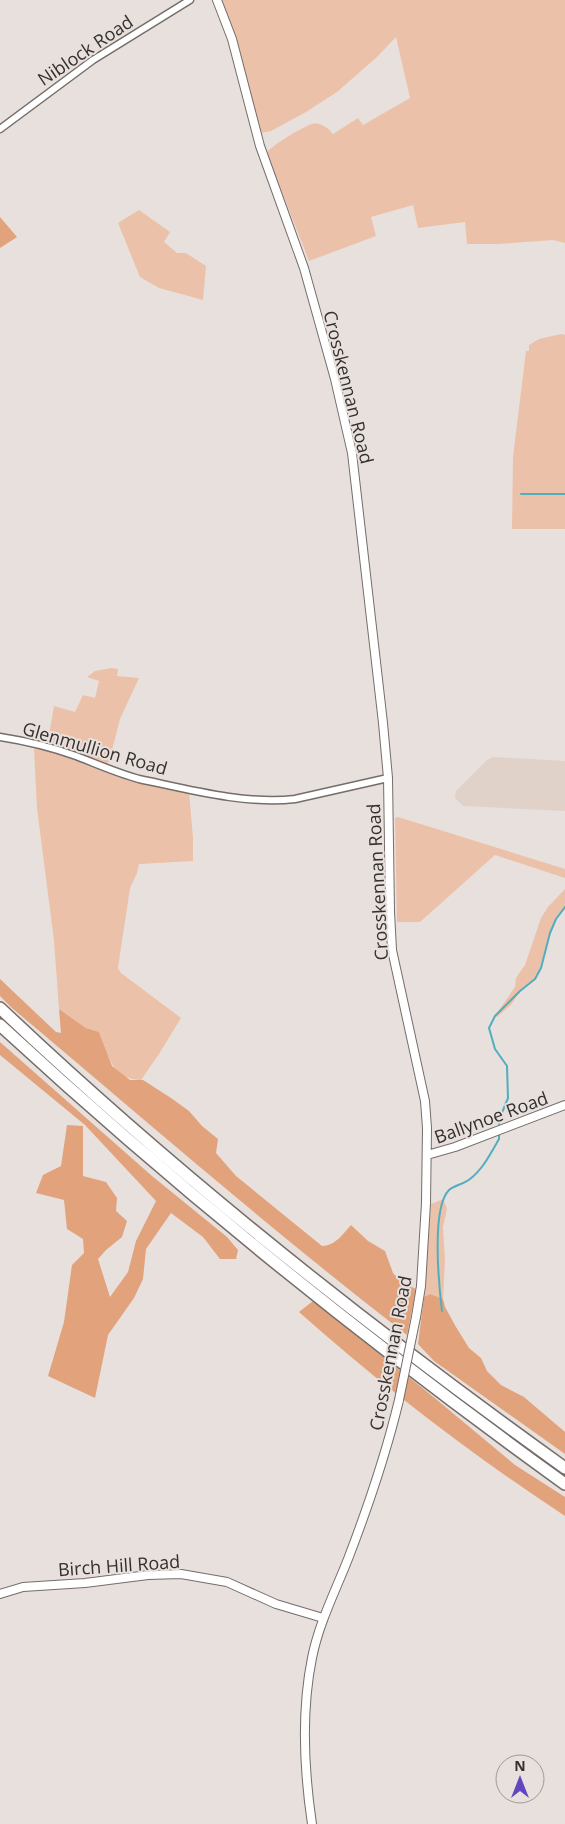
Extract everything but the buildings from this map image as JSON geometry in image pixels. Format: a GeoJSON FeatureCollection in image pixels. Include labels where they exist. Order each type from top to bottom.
{"type":"FeatureCollection","features":[{"type":"Feature","properties":{"kind":"highway"},"geometry":{"type":"LineString","coordinates":[[0,1008],[113,1111],[227,1208],[431,1370],[565,1468]]}},
{"type":"Feature","properties":{"kind":"highway"},"geometry":{"type":"LineString","coordinates":[[0,1025],[126,1139],[252,1246],[424,1380],[565,1484]]}},
{"type":"Feature","properties":{"kind":"street","name":"Niblock Road"},"geometry":{"type":"LineString","coordinates":[[0,129],[93,60],[190,0]]}},
{"type":"Feature","properties":{"kind":"street","name":"Crosskennan Road"},"geometry":{"type":"LineString","coordinates":[[217,0],[232,39],[260,146],[304,268],[347,429],[356,476],[388,778],[392,950],[424,1102],[427,1156],[421,1286],[399,1400],[378,1477],[362,1523],[324,1618],[312,1659],[305,1708],[306,1776],[312,1824]]}},
{"type":"Feature","properties":{"kind":"street","name":"Glenmullion Road"},"geometry":{"type":"LineString","coordinates":[[0,737],[58,750],[138,779],[254,799],[295,799],[388,778]]}},
{"type":"Feature","properties":{"kind":"street","name":"Ballynoe Road"},"geometry":{"type":"LineString","coordinates":[[427,1156],[565,1106]]}},
{"type":"Feature","properties":{"kind":"street","name":"Birch Hill Road"},"geometry":{"type":"LineString","coordinates":[[0,1594],[23,1586],[86,1583],[155,1574],[181,1574],[227,1582],[276,1604],[324,1618]]}},
{"type":"Feature","properties":{"kind":"shaded area"},"geometry":{"type":"Polygon","coordinates":[[[221,0],[565,0],[565,243],[553,240],[467,244],[465,222],[418,228],[413,205],[371,217],[376,236],[309,261],[267,154],[268,151],[302,128],[312,124],[321,125],[333,134],[358,118],[363,125],[410,98],[396,37],[377,57],[337,92],[271,131],[261,133],[240,52],[221,0]]]}},
{"type":"Feature","properties":{"kind":"shaded area"},"geometry":{"type":"Polygon","coordinates":[[[139,210],[170,232],[164,242],[177,253],[186,253],[206,266],[203,300],[159,288],[140,277],[118,223],[139,210]]]}},
{"type":"Feature","properties":{"kind":"shaded area"},"geometry":{"type":"Polygon","coordinates":[[[0,217],[17,237],[0,248],[0,217]]]}},
{"type":"Feature","properties":{"kind":"shaded area"},"geometry":{"type":"Polygon","coordinates":[[[561,334],[565,335],[565,529],[512,529],[513,457],[526,351],[529,351],[529,345],[539,339],[561,334]]]}},
{"type":"Feature","properties":{"kind":"shaded area"},"geometry":{"type":"Polygon","coordinates":[[[112,668],[118,669],[117,676],[139,678],[120,719],[109,762],[106,764],[48,741],[54,706],[75,712],[83,695],[95,698],[99,681],[87,677],[95,671],[112,668]]]}},
{"type":"Feature","properties":{"kind":"shaded area"},"geometry":{"type":"Polygon","coordinates":[[[34,749],[55,753],[126,780],[189,792],[193,861],[139,864],[130,888],[118,968],[121,973],[181,1018],[141,1080],[131,1079],[117,1070],[112,1064],[99,1032],[86,1028],[59,1009],[54,941],[37,808],[34,749]]]}},
{"type":"Feature","properties":{"kind":"shaded area"},"geometry":{"type":"Polygon","coordinates":[[[493,757],[565,761],[565,811],[463,806],[455,798],[456,791],[487,760],[493,757]]]}},
{"type":"Feature","properties":{"kind":"shaded area"},"geometry":{"type":"Polygon","coordinates":[[[398,817],[565,869],[565,878],[495,855],[420,922],[397,922],[395,818],[398,817]]]}},
{"type":"Feature","properties":{"kind":"shaded area"},"geometry":{"type":"Polygon","coordinates":[[[565,889],[565,906],[556,919],[550,933],[539,971],[533,982],[520,991],[511,1005],[497,1017],[495,1016],[515,987],[516,978],[525,965],[541,918],[548,907],[565,889]]]}},
{"type":"Feature","properties":{"kind":"shaded area"},"geometry":{"type":"Polygon","coordinates":[[[0,979],[56,1032],[61,1033],[59,1009],[86,1028],[99,1032],[112,1066],[130,1080],[143,1080],[189,1111],[202,1126],[218,1139],[216,1153],[236,1176],[322,1246],[335,1242],[351,1225],[368,1241],[385,1251],[393,1273],[401,1282],[416,1289],[407,1335],[257,1215],[12,1008],[0,996],[0,979]]]}},
{"type":"Feature","properties":{"kind":"shaded area"},"geometry":{"type":"Polygon","coordinates":[[[0,1042],[152,1176],[227,1237],[238,1250],[236,1259],[220,1259],[203,1237],[171,1213],[146,1249],[143,1279],[134,1298],[108,1335],[95,1398],[48,1376],[64,1322],[72,1265],[84,1253],[83,1239],[67,1229],[64,1200],[36,1193],[43,1175],[61,1166],[67,1125],[83,1126],[83,1176],[106,1182],[117,1198],[116,1211],[127,1221],[122,1237],[98,1259],[110,1297],[128,1272],[136,1241],[156,1201],[85,1125],[0,1055],[0,1042]]]}},
{"type":"Feature","properties":{"kind":"shaded area"},"geometry":{"type":"Polygon","coordinates":[[[443,1199],[447,1209],[443,1227],[445,1260],[443,1299],[430,1294],[424,1297],[431,1204],[443,1199]]]}},
{"type":"Feature","properties":{"kind":"shaded area"},"geometry":{"type":"Polygon","coordinates":[[[430,1294],[443,1299],[445,1307],[456,1327],[469,1348],[481,1358],[487,1371],[501,1385],[524,1397],[565,1432],[565,1454],[434,1361],[418,1344],[424,1297],[430,1294]]]}},
{"type":"Feature","properties":{"kind":"shaded area"},"geometry":{"type":"Polygon","coordinates":[[[313,1301],[515,1465],[565,1497],[565,1516],[496,1469],[428,1419],[330,1340],[299,1312],[313,1301]]]}},
{"type":"Feature","properties":{"kind":"waterway"},"geometry":{"type":"LineString","coordinates":[[521,494],[565,494]]}},
{"type":"Feature","properties":{"kind":"waterway"},"geometry":{"type":"LineString","coordinates":[[499,1124],[508,1098],[507,1066],[495,1049],[489,1028],[495,1016],[535,979],[541,968],[550,933],[556,919],[565,907]]}},
{"type":"Feature","properties":{"kind":"waterway"},"geometry":{"type":"LineString","coordinates":[[442,1311],[439,1284],[438,1230],[443,1199],[449,1190],[468,1181],[475,1175],[499,1139],[499,1134]]}}]}
